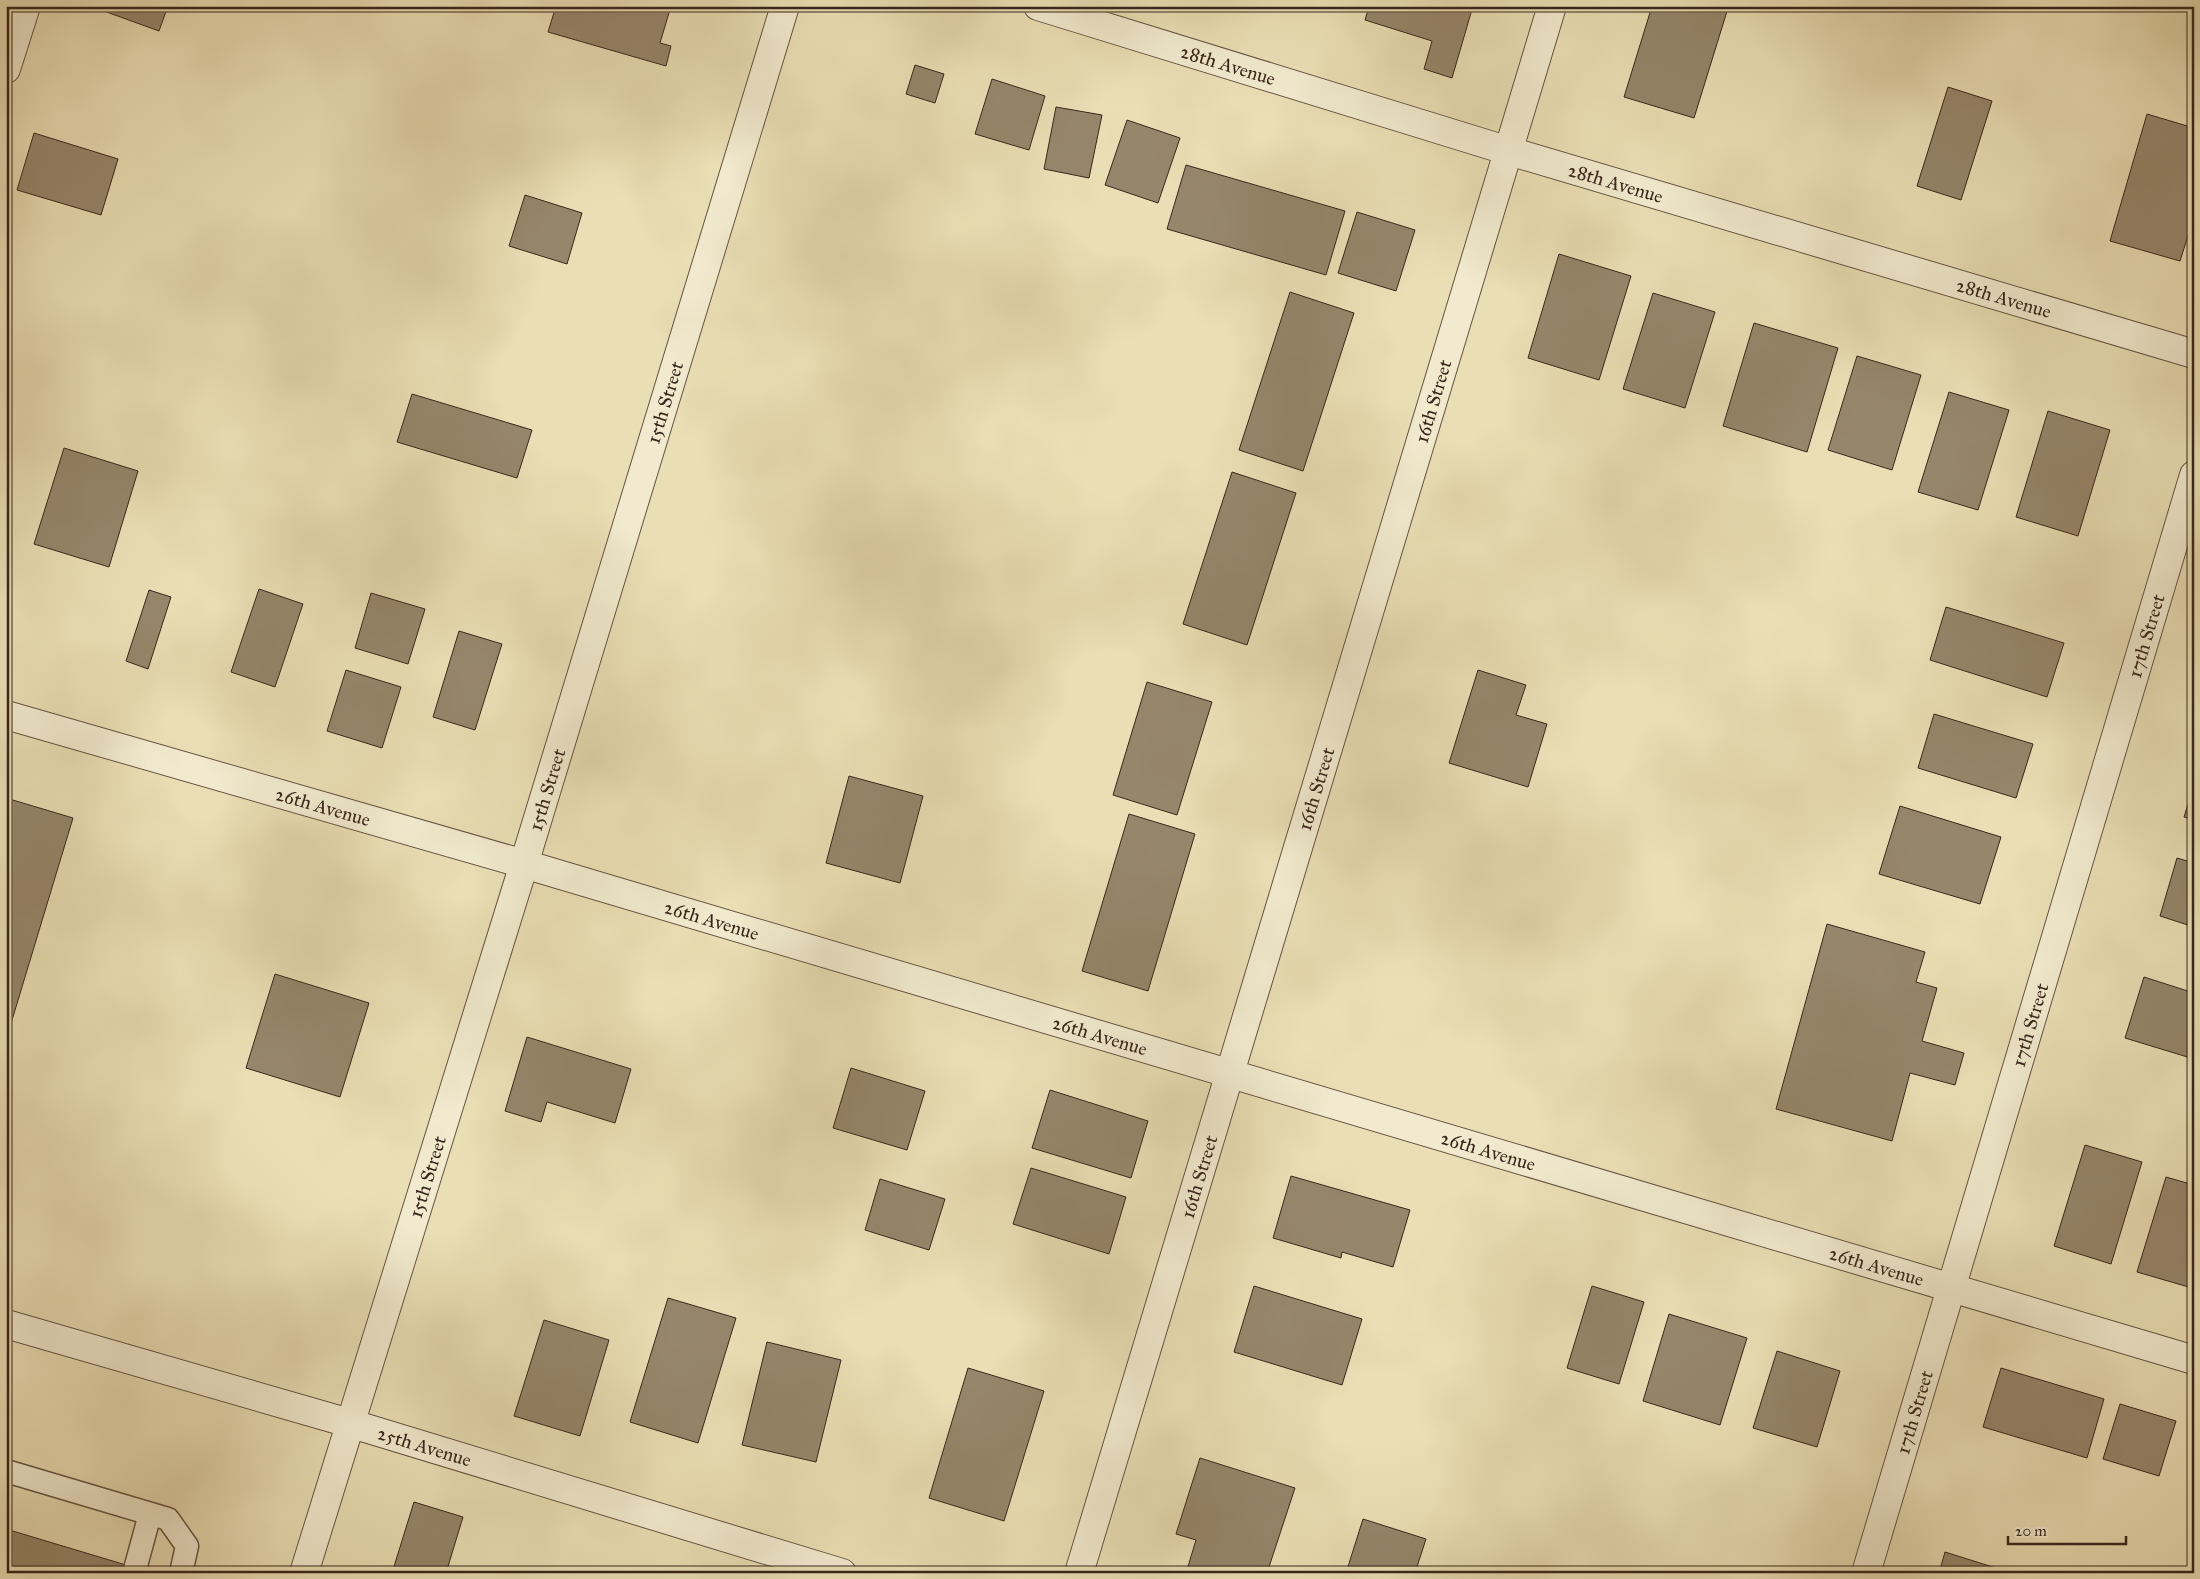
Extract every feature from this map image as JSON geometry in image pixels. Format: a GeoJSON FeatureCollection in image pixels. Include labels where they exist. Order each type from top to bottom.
{"type":"FeatureCollection","features":[{"type":"Feature","properties":{"kind":"street"},"geometry":{"type":"LineString","coordinates":[[6,69],[26,6]]}},
{"type":"Feature","properties":{"kind":"street","name":"15th Street"},"geometry":{"type":"LineString","coordinates":[[304,1573],[524,864],[785,6]]}},
{"type":"Feature","properties":{"kind":"street","name":"28th Avenue"},"geometry":{"type":"LineString","coordinates":[[1038,6],[1509,151],[2194,354]]}},
{"type":"Feature","properties":{"kind":"street","name":"16th Street"},"geometry":{"type":"LineString","coordinates":[[1079,1573],[1552,6]]}},
{"type":"Feature","properties":{"kind":"street","name":"17th Street"},"geometry":{"type":"LineString","coordinates":[[1866,1573],[2194,475]]}},
{"type":"Feature","properties":{"kind":"street","name":"26th Avenue"},"geometry":{"type":"LineString","coordinates":[[6,715],[524,864],[1230,1072],[2194,1360]]}},
{"type":"Feature","properties":{"kind":"street","name":"25th Avenue"},"geometry":{"type":"LineString","coordinates":[[6,1324],[349,1423],[842,1573]]}},
{"type":"Feature","properties":{"kind":"lane"},"geometry":{"type":"LineString","coordinates":[[6,1471],[168,1519],[187,1546],[181,1573]]}},
{"type":"Feature","properties":{"kind":"lane"},"geometry":{"type":"LineString","coordinates":[[134,1573],[150,1514]]}},
{"type":"Feature","properties":{"kind":"building"},"geometry":{"type":"Polygon","coordinates":[[[90,6],[168,6],[159,31],[90,6]]]}},
{"type":"Feature","properties":{"kind":"building"},"geometry":{"type":"Polygon","coordinates":[[[556,6],[671,6],[660,43],[671,46],[666,66],[548,32],[556,6]]]}},
{"type":"Feature","properties":{"kind":"building"},"geometry":{"type":"Polygon","coordinates":[[[1369,6],[1473,6],[1452,78],[1424,69],[1432,41],[1365,20],[1369,6]]]}},
{"type":"Feature","properties":{"kind":"building"},"geometry":{"type":"Polygon","coordinates":[[[1652,6],[1722,6],[1728,8],[1694,118],[1624,97],[1652,6]]]}},
{"type":"Feature","properties":{"kind":"building"},"geometry":{"type":"Polygon","coordinates":[[[915,65],[944,74],[935,103],[906,94],[915,65]]]}},
{"type":"Feature","properties":{"kind":"building"},"geometry":{"type":"Polygon","coordinates":[[[992,79],[1045,96],[1029,150],[975,134],[992,79]]]}},
{"type":"Feature","properties":{"kind":"building"},"geometry":{"type":"Polygon","coordinates":[[[1948,87],[1992,101],[1961,200],[1917,186],[1948,87]]]}},
{"type":"Feature","properties":{"kind":"building"},"geometry":{"type":"Polygon","coordinates":[[[1056,107],[1102,115],[1089,178],[1044,169],[1056,107]]]}},
{"type":"Feature","properties":{"kind":"building"},"geometry":{"type":"Polygon","coordinates":[[[2147,114],[2194,128],[2194,217],[2180,261],[2110,241],[2147,114]]]}},
{"type":"Feature","properties":{"kind":"building"},"geometry":{"type":"Polygon","coordinates":[[[1127,120],[1180,138],[1158,203],[1105,185],[1127,120]]]}},
{"type":"Feature","properties":{"kind":"building"},"geometry":{"type":"Polygon","coordinates":[[[34,133],[118,159],[101,215],[17,190],[34,133]]]}},
{"type":"Feature","properties":{"kind":"building"},"geometry":{"type":"Polygon","coordinates":[[[1186,165],[1345,211],[1326,275],[1167,229],[1186,165]]]}},
{"type":"Feature","properties":{"kind":"building"},"geometry":{"type":"Polygon","coordinates":[[[525,195],[582,213],[567,264],[509,246],[525,195]]]}},
{"type":"Feature","properties":{"kind":"building"},"geometry":{"type":"Polygon","coordinates":[[[1357,212],[1415,230],[1396,291],[1338,273],[1357,212]]]}},
{"type":"Feature","properties":{"kind":"building"},"geometry":{"type":"Polygon","coordinates":[[[1559,254],[1631,276],[1599,380],[1528,358],[1559,254]]]}},
{"type":"Feature","properties":{"kind":"building"},"geometry":{"type":"Polygon","coordinates":[[[1290,292],[1354,313],[1303,471],[1239,450],[1290,292]]]}},
{"type":"Feature","properties":{"kind":"building"},"geometry":{"type":"Polygon","coordinates":[[[1653,293],[1715,312],[1685,408],[1623,389],[1653,293]]]}},
{"type":"Feature","properties":{"kind":"building"},"geometry":{"type":"Polygon","coordinates":[[[1754,323],[1838,348],[1807,452],[1723,426],[1754,323]]]}},
{"type":"Feature","properties":{"kind":"building"},"geometry":{"type":"Polygon","coordinates":[[[1857,356],[1921,375],[1892,470],[1828,450],[1857,356]]]}},
{"type":"Feature","properties":{"kind":"building"},"geometry":{"type":"Polygon","coordinates":[[[1949,392],[2009,410],[1978,510],[1918,492],[1949,392]]]}},
{"type":"Feature","properties":{"kind":"building"},"geometry":{"type":"Polygon","coordinates":[[[412,394],[532,430],[517,478],[397,442],[412,394]]]}},
{"type":"Feature","properties":{"kind":"building"},"geometry":{"type":"Polygon","coordinates":[[[2048,411],[2110,430],[2078,536],[2016,517],[2048,411]]]}},
{"type":"Feature","properties":{"kind":"building"},"geometry":{"type":"Polygon","coordinates":[[[64,448],[138,471],[109,567],[34,544],[64,448]]]}},
{"type":"Feature","properties":{"kind":"building"},"geometry":{"type":"Polygon","coordinates":[[[1232,472],[1296,493],[1247,645],[1183,624],[1232,472]]]}},
{"type":"Feature","properties":{"kind":"building"},"geometry":{"type":"Polygon","coordinates":[[[259,589],[303,604],[275,687],[231,672],[259,589]]]}},
{"type":"Feature","properties":{"kind":"building"},"geometry":{"type":"Polygon","coordinates":[[[149,590],[171,597],[148,669],[126,661],[149,590]]]}},
{"type":"Feature","properties":{"kind":"building"},"geometry":{"type":"Polygon","coordinates":[[[371,593],[425,609],[408,664],[355,648],[371,593]]]}},
{"type":"Feature","properties":{"kind":"building"},"geometry":{"type":"Polygon","coordinates":[[[1946,607],[2064,643],[2047,697],[1930,660],[1946,607]]]}},
{"type":"Feature","properties":{"kind":"building"},"geometry":{"type":"Polygon","coordinates":[[[459,631],[502,644],[475,730],[433,717],[459,631]]]}},
{"type":"Feature","properties":{"kind":"building"},"geometry":{"type":"Polygon","coordinates":[[[346,670],[401,687],[382,748],[327,731],[346,670]]]}},
{"type":"Feature","properties":{"kind":"building"},"geometry":{"type":"Polygon","coordinates":[[[1478,670],[1526,685],[1516,715],[1547,724],[1528,787],[1449,763],[1478,670]]]}},
{"type":"Feature","properties":{"kind":"building"},"geometry":{"type":"Polygon","coordinates":[[[1147,682],[1212,702],[1177,815],[1113,795],[1147,682]]]}},
{"type":"Feature","properties":{"kind":"building"},"geometry":{"type":"Polygon","coordinates":[[[1934,714],[2033,744],[2016,798],[1918,768],[1934,714]]]}},
{"type":"Feature","properties":{"kind":"building"},"geometry":{"type":"Polygon","coordinates":[[[849,776],[923,796],[900,883],[826,863],[849,776]]]}},
{"type":"Feature","properties":{"kind":"building"},"geometry":{"type":"Polygon","coordinates":[[[2194,785],[2194,820],[2184,817],[2194,785]]]}},
{"type":"Feature","properties":{"kind":"building"},"geometry":{"type":"Polygon","coordinates":[[[6,798],[73,818],[6,1040],[6,798]]]}},
{"type":"Feature","properties":{"kind":"building"},"geometry":{"type":"Polygon","coordinates":[[[1900,806],[2001,837],[1980,904],[1879,874],[1900,806]]]}},
{"type":"Feature","properties":{"kind":"building"},"geometry":{"type":"Polygon","coordinates":[[[1129,814],[1195,834],[1148,991],[1082,971],[1129,814]]]}},
{"type":"Feature","properties":{"kind":"building"},"geometry":{"type":"Polygon","coordinates":[[[2177,858],[2194,863],[2194,927],[2160,916],[2177,858]]]}},
{"type":"Feature","properties":{"kind":"building"},"geometry":{"type":"Polygon","coordinates":[[[1827,924],[1925,952],[1916,982],[1937,988],[1922,1041],[1964,1053],[1955,1085],[1910,1073],[1892,1141],[1776,1109],[1827,924]]]}},
{"type":"Feature","properties":{"kind":"building"},"geometry":{"type":"Polygon","coordinates":[[[275,974],[369,1003],[340,1097],[246,1068],[275,974]]]}},
{"type":"Feature","properties":{"kind":"building"},"geometry":{"type":"Polygon","coordinates":[[[2144,977],[2194,993],[2194,1059],[2125,1038],[2144,977]]]}},
{"type":"Feature","properties":{"kind":"building"},"geometry":{"type":"Polygon","coordinates":[[[527,1037],[631,1069],[615,1123],[547,1102],[541,1122],[505,1111],[527,1037]]]}},
{"type":"Feature","properties":{"kind":"building"},"geometry":{"type":"Polygon","coordinates":[[[851,1068],[925,1091],[907,1150],[833,1128],[851,1068]]]}},
{"type":"Feature","properties":{"kind":"building"},"geometry":{"type":"Polygon","coordinates":[[[1050,1090],[1148,1121],[1131,1178],[1032,1148],[1050,1090]]]}},
{"type":"Feature","properties":{"kind":"building"},"geometry":{"type":"Polygon","coordinates":[[[6,1094],[12,1095],[6,1115],[6,1094]]]}},
{"type":"Feature","properties":{"kind":"building"},"geometry":{"type":"Polygon","coordinates":[[[2085,1145],[2142,1162],[2111,1264],[2054,1246],[2085,1145]]]}},
{"type":"Feature","properties":{"kind":"building"},"geometry":{"type":"Polygon","coordinates":[[[1031,1168],[1126,1197],[1109,1254],[1013,1224],[1031,1168]]]}},
{"type":"Feature","properties":{"kind":"building"},"geometry":{"type":"Polygon","coordinates":[[[1291,1176],[1410,1210],[1393,1267],[1342,1252],[1341,1258],[1273,1238],[1291,1176]]]}},
{"type":"Feature","properties":{"kind":"building"},"geometry":{"type":"Polygon","coordinates":[[[2166,1177],[2194,1185],[2194,1282],[2192,1288],[2137,1272],[2166,1177]]]}},
{"type":"Feature","properties":{"kind":"building"},"geometry":{"type":"Polygon","coordinates":[[[880,1179],[945,1199],[929,1250],[865,1230],[880,1179]]]}},
{"type":"Feature","properties":{"kind":"building"},"geometry":{"type":"Polygon","coordinates":[[[1254,1286],[1362,1319],[1342,1385],[1234,1352],[1254,1286]]]}},
{"type":"Feature","properties":{"kind":"building"},"geometry":{"type":"Polygon","coordinates":[[[1592,1286],[1644,1302],[1619,1384],[1567,1368],[1592,1286]]]}},
{"type":"Feature","properties":{"kind":"building"},"geometry":{"type":"Polygon","coordinates":[[[668,1298],[736,1318],[698,1443],[630,1422],[668,1298]]]}},
{"type":"Feature","properties":{"kind":"building"},"geometry":{"type":"Polygon","coordinates":[[[1669,1314],[1747,1338],[1720,1425],[1643,1401],[1669,1314]]]}},
{"type":"Feature","properties":{"kind":"building"},"geometry":{"type":"Polygon","coordinates":[[[544,1320],[609,1340],[580,1436],[514,1416],[544,1320]]]}},
{"type":"Feature","properties":{"kind":"building"},"geometry":{"type":"Polygon","coordinates":[[[767,1342],[841,1360],[816,1462],[742,1445],[767,1342]]]}},
{"type":"Feature","properties":{"kind":"building"},"geometry":{"type":"Polygon","coordinates":[[[1777,1351],[1840,1371],[1817,1447],[1753,1428],[1777,1351]]]}},
{"type":"Feature","properties":{"kind":"building"},"geometry":{"type":"Polygon","coordinates":[[[968,1368],[1044,1391],[1004,1521],[929,1498],[968,1368]]]}},
{"type":"Feature","properties":{"kind":"building"},"geometry":{"type":"Polygon","coordinates":[[[2001,1368],[2104,1399],[2087,1458],[1983,1427],[2001,1368]]]}},
{"type":"Feature","properties":{"kind":"building"},"geometry":{"type":"Polygon","coordinates":[[[2120,1404],[2176,1421],[2159,1476],[2103,1459],[2120,1404]]]}},
{"type":"Feature","properties":{"kind":"building"},"geometry":{"type":"Polygon","coordinates":[[[1200,1458],[1295,1488],[1267,1573],[1186,1573],[1196,1540],[1176,1534],[1200,1458]]]}},
{"type":"Feature","properties":{"kind":"building"},"geometry":{"type":"Polygon","coordinates":[[[414,1502],[463,1517],[446,1573],[392,1573],[414,1502]]]}},
{"type":"Feature","properties":{"kind":"building"},"geometry":{"type":"Polygon","coordinates":[[[1363,1519],[1426,1539],[1415,1573],[1346,1573],[1363,1519]]]}},
{"type":"Feature","properties":{"kind":"building"},"geometry":{"type":"Polygon","coordinates":[[[6,1529],[126,1565],[123,1573],[6,1573],[6,1529]]]}},
{"type":"Feature","properties":{"kind":"building"},"geometry":{"type":"Polygon","coordinates":[[[1945,1552],[2012,1573],[1939,1573],[1945,1552]]]}},
{"type":"Feature","properties":{"kind":"building"},"geometry":{"type":"Polygon","coordinates":[[[553,1568],[569,1573],[551,1573],[553,1568]]]}}]}
